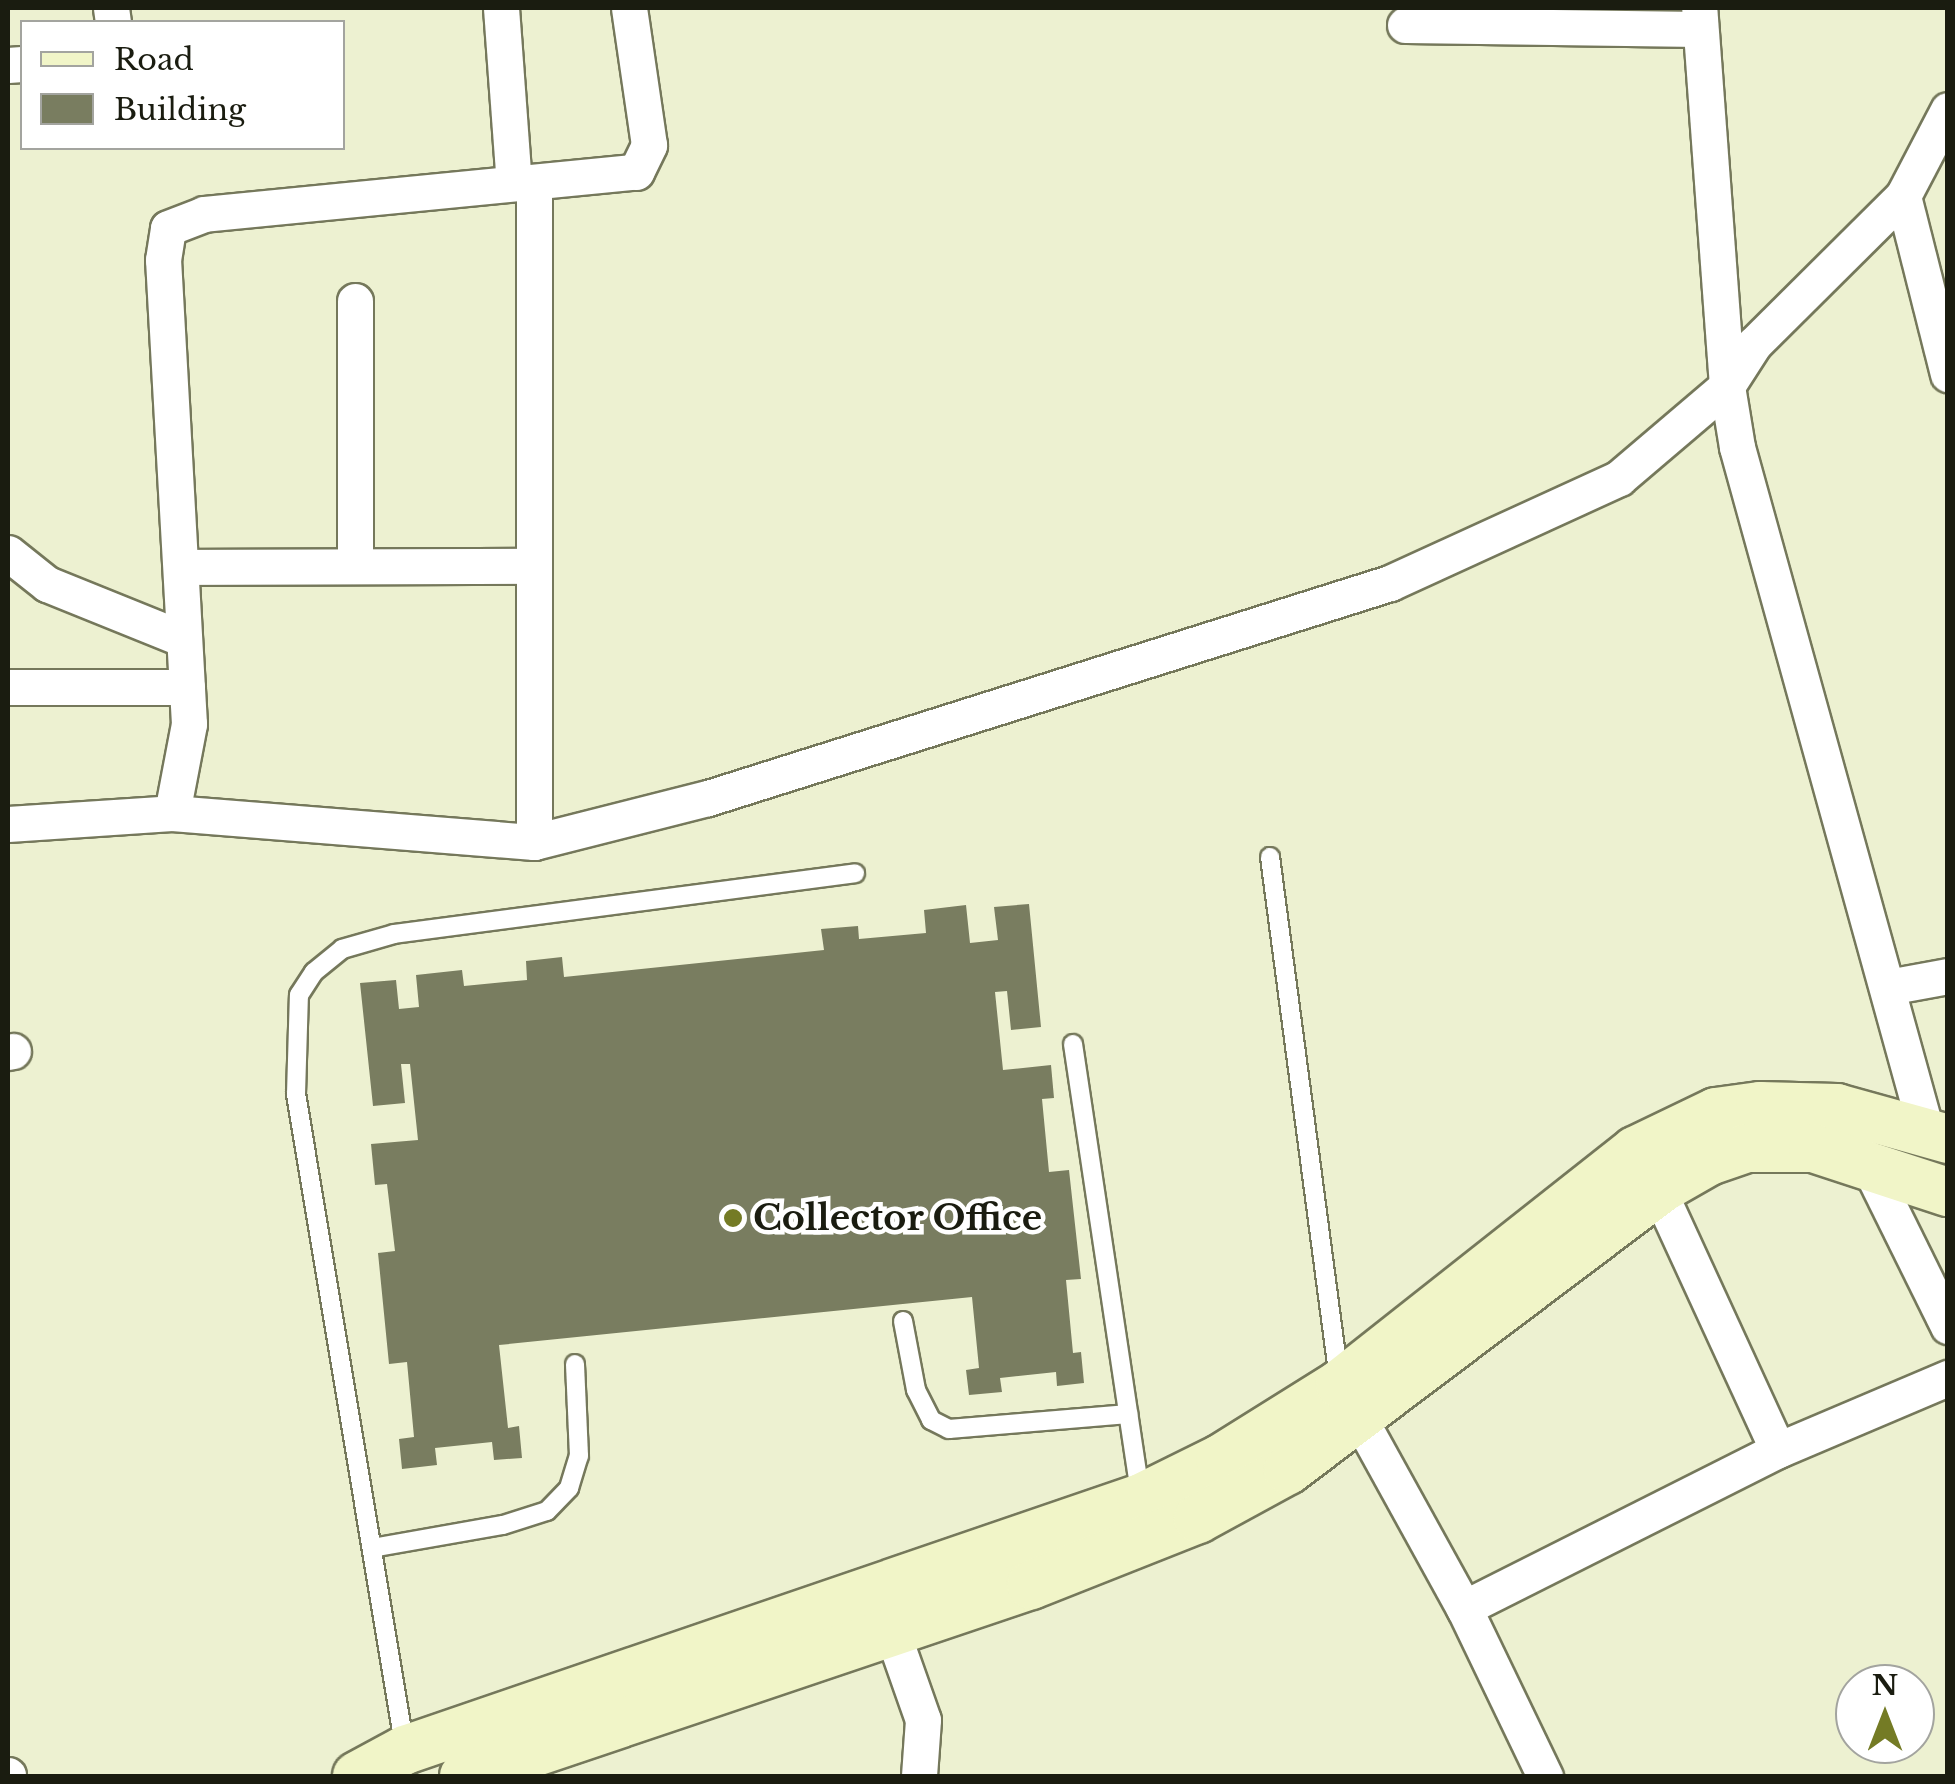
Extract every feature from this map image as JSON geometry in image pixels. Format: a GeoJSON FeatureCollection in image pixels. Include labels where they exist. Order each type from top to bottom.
{"type":"FeatureCollection","features":[{"type":"Feature","properties":{"kind":"street"},"geometry":{"type":"LineString","coordinates":[[500,8],[524,182],[534,566],[534,842]]}},
{"type":"Feature","properties":{"kind":"street"},"geometry":{"type":"LineString","coordinates":[[172,813],[188,724],[163,260],[168,228],[204,214],[524,182],[619,178],[636,172],[646,159],[629,8]]}},
{"type":"Feature","properties":{"kind":"street"},"geometry":{"type":"LineString","coordinates":[[1405,24],[1699,18],[1727,386],[1737,448],[1888,987],[1937,1137]]}},
{"type":"Feature","properties":{"kind":"street"},"geometry":{"type":"LineString","coordinates":[[8,824],[172,813],[534,842],[708,798],[1390,583],[1619,478],[1727,386],[1754,344],[1903,196],[1948,110]]}},
{"type":"Feature","properties":{"kind":"street"},"geometry":{"type":"LineString","coordinates":[[1903,196],[1948,374]]}},
{"type":"Feature","properties":{"kind":"street"},"geometry":{"type":"LineString","coordinates":[[355,566],[356,301]]}},
{"type":"Feature","properties":{"kind":"street"},"geometry":{"type":"LineString","coordinates":[[8,552],[47,584],[183,638]]}},
{"type":"Feature","properties":{"kind":"street"},"geometry":{"type":"LineString","coordinates":[[181,567],[534,566]]}},
{"type":"Feature","properties":{"kind":"street"},"geometry":{"type":"LineString","coordinates":[[10,690],[187,687]]}},
{"type":"Feature","properties":{"kind":"street"},"geometry":{"type":"LineString","coordinates":[[1888,987],[1948,976]]}},
{"type":"Feature","properties":{"kind":"street"},"geometry":{"type":"LineString","coordinates":[[464,1776],[1031,1585],[1198,1518],[1288,1470],[1350,1402],[1648,1170],[1716,1112],[1760,1106],[1836,1108],[1937,1137]]}},
{"type":"Feature","properties":{"kind":"street"},"geometry":{"type":"LineString","coordinates":[[1836,1108],[1869,1164],[1948,1326]]}},
{"type":"Feature","properties":{"kind":"street"},"geometry":{"type":"LineString","coordinates":[[1648,1170],[1746,1148],[1813,1148],[1948,1192]]}},
{"type":"Feature","properties":{"kind":"street"},"geometry":{"type":"LineString","coordinates":[[1648,1170],[1778,1450]]}},
{"type":"Feature","properties":{"kind":"street"},"geometry":{"type":"LineString","coordinates":[[1464,1608],[1778,1450],[1948,1378]]}},
{"type":"Feature","properties":{"kind":"street"},"geometry":{"type":"LineString","coordinates":[[357,1776],[406,1750],[1141,1498],[1350,1402]]}},
{"type":"Feature","properties":{"kind":"street"},"geometry":{"type":"LineString","coordinates":[[1350,1402],[1464,1608],[1545,1776]]}},
{"type":"Feature","properties":{"kind":"street"},"geometry":{"type":"LineString","coordinates":[[891,1630],[922,1720],[919,1776]]}},
{"type":"Feature","properties":{"kind":"lane"},"geometry":{"type":"LineString","coordinates":[[1270,857],[1350,1402]]}},
{"type":"Feature","properties":{"kind":"lane"},"geometry":{"type":"LineString","coordinates":[[406,1750],[296,1094],[298,995],[314,972],[342,949],[394,934],[855,873]]}},
{"type":"Feature","properties":{"kind":"lane"},"geometry":{"type":"LineString","coordinates":[[1072,1044],[1141,1498]]}},
{"type":"Feature","properties":{"kind":"lane"},"geometry":{"type":"LineString","coordinates":[[902,1321],[916,1390],[931,1420],[949,1429],[1128,1414]]}},
{"type":"Feature","properties":{"kind":"lane"},"geometry":{"type":"LineString","coordinates":[[372,1548],[503,1525],[547,1510],[569,1488],[579,1456],[575,1364]]}},
{"type":"Feature","properties":{"kind":"building","name":"Collector Office"},"geometry":{"type":"Polygon","coordinates":[[[1029,904],[1041,1027],[1011,1030],[1007,991],[995,992],[1003,1070],[1051,1065],[1054,1098],[1042,1099],[1049,1172],[1069,1170],[1081,1279],[1066,1280],[1073,1353],[1081,1352],[1084,1383],[1057,1386],[1056,1372],[1000,1378],[1002,1392],[969,1395],[966,1370],[979,1368],[972,1297],[499,1345],[508,1428],[519,1426],[522,1458],[494,1460],[492,1442],[435,1448],[437,1465],[402,1469],[399,1439],[414,1437],[407,1362],[389,1364],[378,1253],[395,1251],[387,1184],[375,1185],[371,1144],[418,1140],[410,1064],[401,1064],[405,1103],[373,1106],[360,983],[396,980],[399,1009],[419,1007],[416,975],[462,970],[464,986],[527,980],[526,961],[562,957],[564,977],[824,950],[821,929],[858,926],[859,939],[926,933],[924,910],[966,905],[970,943],[998,940],[994,907],[1029,904]]]}},
{"type":"Feature","properties":{"kind":"place","name":"Collector Office"},"geometry":{"type":"Point","coordinates":[733,1218]}}]}
